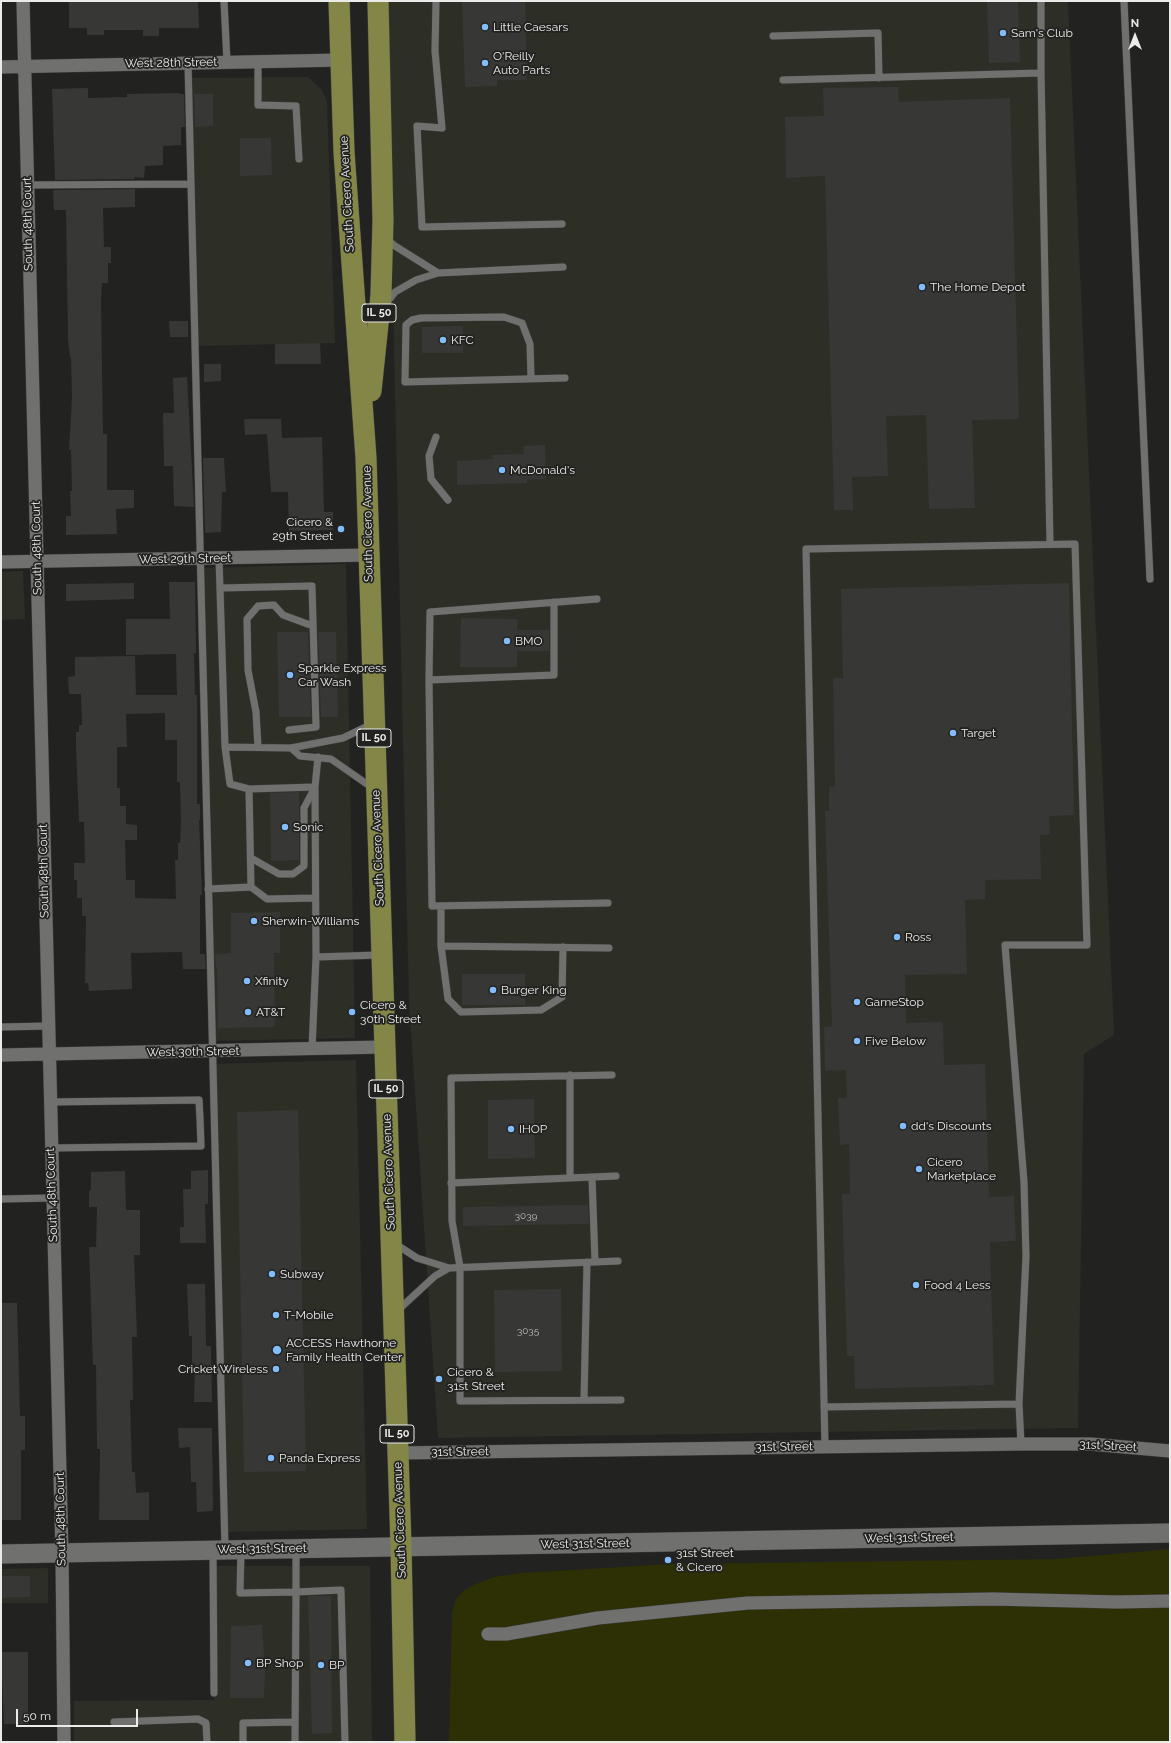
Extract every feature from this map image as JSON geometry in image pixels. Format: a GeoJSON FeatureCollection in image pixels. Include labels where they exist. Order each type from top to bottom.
{"type":"FeatureCollection","features":[{"type":"Feature","properties":{"kind":"main road","name":"South Cicero Avenue"},"geometry":{"type":"LineString","coordinates":[[339,1],[345,176],[366,458],[401,1546],[405,1742]]}},
{"type":"Feature","properties":{"kind":"main road","name":"South Cicero Avenue"},"geometry":{"type":"LineString","coordinates":[[366,458],[379,314],[382,235],[382,134],[378,1]]}},
{"type":"Feature","properties":{"kind":"main road","name":"West 31st Street"},"geometry":{"type":"LineString","coordinates":[[1,1554],[1170,1534]]}},
{"type":"Feature","properties":{"kind":"street","name":"South 48th Court"},"geometry":{"type":"LineString","coordinates":[[23,1],[48,1054],[62,1553],[64,1742]]}},
{"type":"Feature","properties":{"kind":"street","name":"West 28th Street"},"geometry":{"type":"LineString","coordinates":[[1,67],[341,60]]}},
{"type":"Feature","properties":{"kind":"street","name":"West 29th Street"},"geometry":{"type":"LineString","coordinates":[[1,562],[368,556]]}},
{"type":"Feature","properties":{"kind":"street","name":"West 30th Street"},"geometry":{"type":"LineString","coordinates":[[1,1055],[212,1052],[384,1047]]}},
{"type":"Feature","properties":{"kind":"street","name":"31st Street"},"geometry":{"type":"LineString","coordinates":[[398,1452],[1021,1444],[1090,1444],[1170,1451]]}},
{"type":"Feature","properties":{"kind":"street"},"geometry":{"type":"LineString","coordinates":[[488,1634],[506,1634],[598,1618],[748,1603],[993,1599],[1117,1602],[1170,1601]]}},
{"type":"Feature","properties":{"kind":"lane"},"geometry":{"type":"LineString","coordinates":[[224,1],[227,62]]}},
{"type":"Feature","properties":{"kind":"lane"},"geometry":{"type":"LineString","coordinates":[[436,1],[435,51],[442,128],[417,126],[422,227],[562,224]]}},
{"type":"Feature","properties":{"kind":"lane"},"geometry":{"type":"LineString","coordinates":[[1041,1],[1050,544]]}},
{"type":"Feature","properties":{"kind":"lane"},"geometry":{"type":"LineString","coordinates":[[1124,1],[1150,579]]}},
{"type":"Feature","properties":{"kind":"lane"},"geometry":{"type":"LineString","coordinates":[[773,36],[878,33],[879,78]]}},
{"type":"Feature","properties":{"kind":"lane"},"geometry":{"type":"LineString","coordinates":[[258,62],[258,105],[296,106],[299,159]]}},
{"type":"Feature","properties":{"kind":"lane"},"geometry":{"type":"LineString","coordinates":[[188,63],[212,1052],[227,1550],[214,1693]]}},
{"type":"Feature","properties":{"kind":"lane"},"geometry":{"type":"LineString","coordinates":[[783,80],[1042,73]]}},
{"type":"Feature","properties":{"kind":"lane"},"geometry":{"type":"LineString","coordinates":[[27,185],[191,184]]}},
{"type":"Feature","properties":{"kind":"lane"},"geometry":{"type":"LineString","coordinates":[[382,235],[395,246],[438,273]]}},
{"type":"Feature","properties":{"kind":"lane"},"geometry":{"type":"LineString","coordinates":[[379,314],[395,292],[416,280],[438,273],[563,267]]}},
{"type":"Feature","properties":{"kind":"lane"},"geometry":{"type":"LineString","coordinates":[[531,377],[530,344],[522,323],[504,316],[421,318],[408,322],[405,328],[405,382],[531,377],[565,378]]}},
{"type":"Feature","properties":{"kind":"lane"},"geometry":{"type":"LineString","coordinates":[[436,437],[429,456],[431,480],[448,500]]}},
{"type":"Feature","properties":{"kind":"lane"},"geometry":{"type":"LineString","coordinates":[[825,1447],[806,550],[1075,544],[1087,945],[1005,945],[1024,1197],[1026,1256],[1019,1404],[1021,1444]]}},
{"type":"Feature","properties":{"kind":"lane"},"geometry":{"type":"LineString","coordinates":[[219,558],[225,747],[230,784],[249,789],[315,786]]}},
{"type":"Feature","properties":{"kind":"lane"},"geometry":{"type":"LineString","coordinates":[[220,588],[312,586],[316,727],[289,730]]}},
{"type":"Feature","properties":{"kind":"lane"},"geometry":{"type":"LineString","coordinates":[[598,599],[430,612],[429,680],[432,906],[608,903]]}},
{"type":"Feature","properties":{"kind":"lane"},"geometry":{"type":"LineString","coordinates":[[429,680],[554,675],[554,602]]}},
{"type":"Feature","properties":{"kind":"lane"},"geometry":{"type":"LineString","coordinates":[[258,747],[256,712],[248,670],[247,619],[258,606],[274,605],[283,616],[313,626]]}},
{"type":"Feature","properties":{"kind":"lane"},"geometry":{"type":"LineString","coordinates":[[225,747],[291,748],[343,738],[374,723]]}},
{"type":"Feature","properties":{"kind":"lane"},"geometry":{"type":"LineString","coordinates":[[291,748],[300,756],[331,759],[376,791]]}},
{"type":"Feature","properties":{"kind":"lane"},"geometry":{"type":"LineString","coordinates":[[312,1049],[316,957],[315,786],[318,757]]}},
{"type":"Feature","properties":{"kind":"lane"},"geometry":{"type":"LineString","coordinates":[[251,858],[279,874],[293,874],[304,866],[304,808],[315,786]]}},
{"type":"Feature","properties":{"kind":"lane"},"geometry":{"type":"LineString","coordinates":[[249,789],[252,887]]}},
{"type":"Feature","properties":{"kind":"lane"},"geometry":{"type":"LineString","coordinates":[[208,889],[252,887],[267,899],[315,898]]}},
{"type":"Feature","properties":{"kind":"lane"},"geometry":{"type":"LineString","coordinates":[[441,906],[441,946],[448,999],[461,1012],[541,1010],[562,998],[563,947]]}},
{"type":"Feature","properties":{"kind":"lane"},"geometry":{"type":"LineString","coordinates":[[441,946],[609,948]]}},
{"type":"Feature","properties":{"kind":"lane"},"geometry":{"type":"LineString","coordinates":[[316,957],[381,955]]}},
{"type":"Feature","properties":{"kind":"lane"},"geometry":{"type":"LineString","coordinates":[[1,1027],[48,1026]]}},
{"type":"Feature","properties":{"kind":"lane"},"geometry":{"type":"LineString","coordinates":[[570,1075],[570,1178]]}},
{"type":"Feature","properties":{"kind":"lane"},"geometry":{"type":"LineString","coordinates":[[612,1075],[451,1078],[452,1222],[460,1267],[460,1401],[621,1400]]}},
{"type":"Feature","properties":{"kind":"lane"},"geometry":{"type":"LineString","coordinates":[[50,1102],[199,1100],[201,1146],[51,1148]]}},
{"type":"Feature","properties":{"kind":"lane"},"geometry":{"type":"LineString","coordinates":[[200,1118],[214,1117]]}},
{"type":"Feature","properties":{"kind":"lane"},"geometry":{"type":"LineString","coordinates":[[452,1183],[616,1176]]}},
{"type":"Feature","properties":{"kind":"lane"},"geometry":{"type":"LineString","coordinates":[[592,1177],[595,1262]]}},
{"type":"Feature","properties":{"kind":"lane"},"geometry":{"type":"LineString","coordinates":[[1,1199],[52,1198]]}},
{"type":"Feature","properties":{"kind":"lane"},"geometry":{"type":"LineString","coordinates":[[391,1242],[417,1258],[449,1268],[618,1261]]}},
{"type":"Feature","properties":{"kind":"lane"},"geometry":{"type":"LineString","coordinates":[[584,1400],[587,1262]]}},
{"type":"Feature","properties":{"kind":"lane"},"geometry":{"type":"LineString","coordinates":[[393,1314],[435,1276],[449,1268]]}},
{"type":"Feature","properties":{"kind":"lane"},"geometry":{"type":"LineString","coordinates":[[824,1407],[1019,1404]]}},
{"type":"Feature","properties":{"kind":"lane"},"geometry":{"type":"LineString","coordinates":[[295,1742],[296,1548]]}},
{"type":"Feature","properties":{"kind":"lane"},"geometry":{"type":"LineString","coordinates":[[227,1550],[240,1593],[341,1590],[345,1742]]}},
{"type":"Feature","properties":{"kind":"lane"},"geometry":{"type":"LineString","coordinates":[[114,1722],[198,1719],[206,1724],[207,1742]]}},
{"type":"Feature","properties":{"kind":"lane"},"geometry":{"type":"LineString","coordinates":[[243,1742],[243,1724],[294,1722]]}},
{"type":"Feature","properties":{"kind":"shaded area","name":"Cicero Marketplace"},"geometry":{"type":"Polygon","coordinates":[[[386,1],[1068,1],[1114,1035],[1084,1054],[1078,1428],[438,1438],[409,1002],[386,1]]]}},
{"type":"Feature","properties":{"kind":"shaded area"},"geometry":{"type":"Polygon","coordinates":[[[308,77],[322,90],[327,101],[335,343],[195,346],[189,78],[308,77]]]}},
{"type":"Feature","properties":{"kind":"shaded area"},"geometry":{"type":"Polygon","coordinates":[[[346,564],[355,1038],[212,1041],[200,568],[346,564]]]}},
{"type":"Feature","properties":{"kind":"shaded area"},"geometry":{"type":"Polygon","coordinates":[[[23,571],[25,619],[1,620],[1,572],[23,571]]]}},
{"type":"Feature","properties":{"kind":"shaded area"},"geometry":{"type":"Polygon","coordinates":[[[356,1060],[367,1529],[225,1532],[213,1064],[356,1060]]]}},
{"type":"Feature","properties":{"kind":"shaded area"},"geometry":{"type":"Polygon","coordinates":[[[1170,1549],[1170,1742],[449,1742],[452,1613],[456,1599],[463,1591],[494,1577],[521,1573],[671,1564],[1057,1559],[1170,1549]]]}},
{"type":"Feature","properties":{"kind":"shaded area"},"geometry":{"type":"Polygon","coordinates":[[[213,1566],[370,1566],[372,1742],[74,1742],[74,1701],[214,1700],[213,1566]]]}},
{"type":"Feature","properties":{"kind":"shaded area"},"geometry":{"type":"Polygon","coordinates":[[[48,1568],[48,1603],[1,1603],[1,1569],[48,1568]]]}},
{"type":"Feature","properties":{"kind":"building"},"geometry":{"type":"Polygon","coordinates":[[[69,1],[198,1],[199,28],[159,28],[159,36],[143,36],[143,30],[104,30],[104,35],[87,35],[87,28],[69,28],[69,1]]]}},
{"type":"Feature","properties":{"kind":"building"},"geometry":{"type":"Polygon","coordinates":[[[462,1],[525,1],[527,80],[497,80],[497,86],[465,87],[462,1]]]}},
{"type":"Feature","properties":{"kind":"building","name":"Sam's Club"},"geometry":{"type":"Polygon","coordinates":[[[987,1],[1018,1],[1020,62],[989,63],[987,1]]]}},
{"type":"Feature","properties":{"kind":"building","name":"The Home Depot"},"geometry":{"type":"Polygon","coordinates":[[[898,87],[899,102],[1010,98],[1019,419],[972,420],[975,508],[929,509],[926,415],[886,416],[888,476],[852,477],[853,510],[834,510],[825,176],[786,178],[785,117],[824,116],[823,88],[898,87]]]}},
{"type":"Feature","properties":{"kind":"building"},"geometry":{"type":"Polygon","coordinates":[[[88,88],[88,98],[127,97],[127,94],[184,94],[185,127],[181,127],[181,145],[163,146],[163,165],[145,166],[144,178],[134,177],[135,179],[55,180],[52,89],[88,88]]]}},
{"type":"Feature","properties":{"kind":"building"},"geometry":{"type":"Polygon","coordinates":[[[194,94],[213,94],[213,126],[195,127],[194,94]]]}},
{"type":"Feature","properties":{"kind":"building"},"geometry":{"type":"Polygon","coordinates":[[[240,138],[271,138],[272,175],[240,176],[240,138]]]}},
{"type":"Feature","properties":{"kind":"building"},"geometry":{"type":"Polygon","coordinates":[[[135,189],[135,207],[103,208],[104,247],[111,247],[111,263],[108,263],[108,283],[102,283],[101,301],[103,434],[107,434],[107,490],[134,490],[134,508],[116,509],[117,534],[66,535],[66,516],[71,516],[71,450],[69,450],[72,398],[71,357],[68,339],[66,210],[54,210],[53,191],[135,189]]]}},
{"type":"Feature","properties":{"kind":"building"},"geometry":{"type":"Polygon","coordinates":[[[169,321],[188,321],[188,337],[170,337],[169,321]]]}},
{"type":"Feature","properties":{"kind":"building","name":"KFC"},"geometry":{"type":"Polygon","coordinates":[[[463,326],[463,353],[422,353],[422,327],[463,326]]]}},
{"type":"Feature","properties":{"kind":"building"},"geometry":{"type":"Polygon","coordinates":[[[320,343],[321,364],[275,364],[275,344],[320,343]]]}},
{"type":"Feature","properties":{"kind":"building"},"geometry":{"type":"Polygon","coordinates":[[[204,364],[221,364],[221,381],[204,382],[204,364]]]}},
{"type":"Feature","properties":{"kind":"building"},"geometry":{"type":"Polygon","coordinates":[[[187,377],[194,507],[174,506],[173,466],[164,466],[163,413],[174,413],[173,378],[187,377]]]}},
{"type":"Feature","properties":{"kind":"building"},"geometry":{"type":"Polygon","coordinates":[[[244,419],[281,419],[282,438],[322,437],[324,512],[333,512],[333,530],[289,531],[288,492],[271,492],[267,434],[245,435],[244,419]]]}},
{"type":"Feature","properties":{"kind":"building","name":"McDonald's"},"geometry":{"type":"Polygon","coordinates":[[[545,445],[546,479],[527,480],[527,483],[457,485],[457,461],[493,459],[492,455],[524,454],[523,446],[545,445]]]}},
{"type":"Feature","properties":{"kind":"building"},"geometry":{"type":"Polygon","coordinates":[[[203,458],[224,458],[226,492],[222,492],[221,532],[205,533],[203,458]]]}},
{"type":"Feature","properties":{"kind":"building"},"geometry":{"type":"Polygon","coordinates":[[[169,582],[195,582],[196,653],[194,653],[195,695],[197,695],[197,804],[200,804],[199,820],[202,895],[200,895],[200,954],[205,954],[206,969],[183,969],[182,952],[131,953],[132,989],[89,991],[88,983],[85,983],[86,916],[82,916],[82,898],[77,898],[77,880],[74,880],[74,863],[85,863],[84,822],[79,822],[76,747],[76,732],[79,732],[79,725],[82,725],[81,694],[69,694],[68,677],[75,676],[75,657],[135,656],[136,695],[177,695],[176,654],[126,655],[126,619],[170,619],[169,582]],[[165,713],[126,714],[127,747],[117,747],[117,788],[120,788],[120,806],[126,806],[126,824],[137,825],[137,840],[125,840],[126,880],[135,880],[135,898],[176,899],[175,860],[178,860],[178,843],[180,843],[181,823],[180,782],[177,782],[177,740],[165,740],[165,713]]]}},
{"type":"Feature","properties":{"kind":"building"},"geometry":{"type":"Polygon","coordinates":[[[134,583],[134,599],[66,601],[66,584],[134,583]]]}},
{"type":"Feature","properties":{"kind":"building"},"geometry":{"type":"Polygon","coordinates":[[[1069,583],[1074,815],[1049,816],[1050,834],[1040,835],[1041,879],[985,880],[985,899],[965,900],[967,974],[905,975],[906,1023],[943,1022],[944,1065],[985,1064],[989,1197],[1014,1196],[1016,1241],[990,1242],[994,1385],[855,1389],[854,1356],[847,1356],[842,1194],[850,1194],[849,1144],[840,1145],[838,1098],[847,1098],[846,1070],[825,1071],[824,1027],[832,1026],[825,811],[829,811],[829,787],[835,787],[833,678],[843,678],[841,589],[1069,583]]]}},
{"type":"Feature","properties":{"kind":"building","name":"BMO"},"geometry":{"type":"Polygon","coordinates":[[[461,618],[518,619],[517,630],[549,630],[549,651],[517,651],[517,667],[460,667],[461,618]]]}},
{"type":"Feature","properties":{"kind":"building","name":"Sparkle Express Car Wash"},"geometry":{"type":"Polygon","coordinates":[[[277,632],[308,632],[311,717],[279,717],[277,632]]]}},
{"type":"Feature","properties":{"kind":"building"},"geometry":{"type":"Polygon","coordinates":[[[318,632],[336,632],[338,717],[321,717],[318,632]]]}},
{"type":"Feature","properties":{"kind":"building","name":"Sonic"},"geometry":{"type":"Polygon","coordinates":[[[299,792],[299,860],[271,861],[270,793],[299,792]]]}},
{"type":"Feature","properties":{"kind":"building"},"geometry":{"type":"Polygon","coordinates":[[[280,912],[280,953],[274,953],[275,1027],[218,1028],[217,968],[215,954],[231,953],[231,913],[280,912]]]}},
{"type":"Feature","properties":{"kind":"building","name":"Burger King"},"geometry":{"type":"Polygon","coordinates":[[[462,974],[525,974],[525,1005],[462,1005],[462,974]]]}},
{"type":"Feature","properties":{"kind":"building","name":"IHOP"},"geometry":{"type":"Polygon","coordinates":[[[534,1099],[535,1158],[488,1159],[488,1100],[534,1099]]]}},
{"type":"Feature","properties":{"kind":"building"},"geometry":{"type":"Polygon","coordinates":[[[298,1110],[306,1471],[244,1472],[237,1112],[298,1110]]]}},
{"type":"Feature","properties":{"kind":"building"},"geometry":{"type":"Polygon","coordinates":[[[208,1170],[208,1204],[205,1204],[206,1243],[180,1243],[180,1227],[184,1227],[183,1189],[191,1189],[191,1171],[208,1170]]]}},
{"type":"Feature","properties":{"kind":"building"},"geometry":{"type":"Polygon","coordinates":[[[125,1171],[126,1210],[140,1210],[140,1255],[134,1255],[137,1337],[132,1337],[133,1400],[130,1400],[132,1472],[135,1472],[136,1493],[149,1492],[149,1520],[99,1520],[100,1449],[97,1449],[96,1365],[93,1365],[89,1247],[96,1247],[97,1207],[89,1207],[89,1191],[91,1190],[91,1172],[125,1171]]]}},
{"type":"Feature","properties":{"kind":"building"},"geometry":{"type":"Polygon","coordinates":[[[588,1205],[589,1224],[463,1226],[463,1207],[588,1205]]]}},
{"type":"Feature","properties":{"kind":"building"},"geometry":{"type":"Polygon","coordinates":[[[187,1284],[205,1284],[206,1346],[211,1346],[212,1402],[194,1402],[195,1364],[192,1364],[192,1336],[189,1336],[187,1284]]]}},
{"type":"Feature","properties":{"kind":"building"},"geometry":{"type":"Polygon","coordinates":[[[561,1289],[562,1371],[495,1372],[494,1290],[561,1289]]]}},
{"type":"Feature","properties":{"kind":"building"},"geometry":{"type":"Polygon","coordinates":[[[1,1303],[17,1303],[20,1416],[25,1416],[25,1450],[21,1450],[21,1520],[1,1520],[1,1303]]]}},
{"type":"Feature","properties":{"kind":"building"},"geometry":{"type":"Polygon","coordinates":[[[178,1428],[212,1428],[213,1511],[197,1512],[196,1482],[191,1482],[190,1447],[179,1448],[178,1428]]]}},
{"type":"Feature","properties":{"kind":"building"},"geometry":{"type":"Polygon","coordinates":[[[1,1576],[30,1576],[30,1597],[1,1598],[1,1576]]]}},
{"type":"Feature","properties":{"kind":"building","name":"BP"},"geometry":{"type":"Polygon","coordinates":[[[308,1596],[331,1596],[332,1733],[312,1734],[308,1596]]]}},
{"type":"Feature","properties":{"kind":"building","name":"BP Shop"},"geometry":{"type":"Polygon","coordinates":[[[262,1625],[265,1671],[264,1698],[230,1698],[231,1626],[262,1625]]]}},
{"type":"Feature","properties":{"kind":"building"},"geometry":{"type":"Polygon","coordinates":[[[1,1652],[28,1652],[28,1724],[4,1724],[1,1652]]]}},
{"type":"Feature","properties":{"kind":"place","name":"Little Caesars"},"geometry":{"type":"Point","coordinates":[485,27]}},
{"type":"Feature","properties":{"kind":"place","name":"Sam's Club"},"geometry":{"type":"Point","coordinates":[1003,33]}},
{"type":"Feature","properties":{"kind":"place","name":"O'Reilly Auto Parts"},"geometry":{"type":"Point","coordinates":[485,63]}},
{"type":"Feature","properties":{"kind":"place","name":"The Home Depot"},"geometry":{"type":"Point","coordinates":[922,287]}},
{"type":"Feature","properties":{"kind":"place","name":"KFC"},"geometry":{"type":"Point","coordinates":[443,340]}},
{"type":"Feature","properties":{"kind":"place","name":"McDonald's"},"geometry":{"type":"Point","coordinates":[502,470]}},
{"type":"Feature","properties":{"kind":"place","name":"Cicero & 29th Street"},"geometry":{"type":"Point","coordinates":[341,529]}},
{"type":"Feature","properties":{"kind":"place","name":"BMO"},"geometry":{"type":"Point","coordinates":[507,641]}},
{"type":"Feature","properties":{"kind":"place","name":"Sparkle Express Car Wash"},"geometry":{"type":"Point","coordinates":[290,675]}},
{"type":"Feature","properties":{"kind":"place","name":"Target"},"geometry":{"type":"Point","coordinates":[953,733]}},
{"type":"Feature","properties":{"kind":"place","name":"Sonic"},"geometry":{"type":"Point","coordinates":[285,827]}},
{"type":"Feature","properties":{"kind":"place","name":"Sherwin-Williams"},"geometry":{"type":"Point","coordinates":[254,921]}},
{"type":"Feature","properties":{"kind":"place","name":"Ross"},"geometry":{"type":"Point","coordinates":[897,937]}},
{"type":"Feature","properties":{"kind":"place","name":"Xfinity"},"geometry":{"type":"Point","coordinates":[247,981]}},
{"type":"Feature","properties":{"kind":"place","name":"Burger King"},"geometry":{"type":"Point","coordinates":[493,990]}},
{"type":"Feature","properties":{"kind":"place","name":"GameStop"},"geometry":{"type":"Point","coordinates":[857,1002]}},
{"type":"Feature","properties":{"kind":"place","name":"AT&T"},"geometry":{"type":"Point","coordinates":[248,1012]}},
{"type":"Feature","properties":{"kind":"place","name":"Cicero & 30th Street"},"geometry":{"type":"Point","coordinates":[352,1012]}},
{"type":"Feature","properties":{"kind":"place","name":"Five Below"},"geometry":{"type":"Point","coordinates":[857,1041]}},
{"type":"Feature","properties":{"kind":"place","name":"dd's Discounts"},"geometry":{"type":"Point","coordinates":[903,1126]}},
{"type":"Feature","properties":{"kind":"place","name":"IHOP"},"geometry":{"type":"Point","coordinates":[511,1129]}},
{"type":"Feature","properties":{"kind":"place","name":"Cicero Marketplace"},"geometry":{"type":"Point","coordinates":[919,1169]}},
{"type":"Feature","properties":{"kind":"place","name":"Subway"},"geometry":{"type":"Point","coordinates":[272,1274]}},
{"type":"Feature","properties":{"kind":"place","name":"Food 4 Less"},"geometry":{"type":"Point","coordinates":[916,1285]}},
{"type":"Feature","properties":{"kind":"place","name":"T-Mobile"},"geometry":{"type":"Point","coordinates":[276,1315]}},
{"type":"Feature","properties":{"kind":"place","name":"ACCESS Hawthorne Family Health Center"},"geometry":{"type":"Point","coordinates":[277,1350]}},
{"type":"Feature","properties":{"kind":"place","name":"Cricket Wireless"},"geometry":{"type":"Point","coordinates":[276,1369]}},
{"type":"Feature","properties":{"kind":"place","name":"Cicero & 31st Street"},"geometry":{"type":"Point","coordinates":[439,1379]}},
{"type":"Feature","properties":{"kind":"place","name":"Panda Express"},"geometry":{"type":"Point","coordinates":[271,1458]}},
{"type":"Feature","properties":{"kind":"place","name":"31st Street & Cicero"},"geometry":{"type":"Point","coordinates":[668,1560]}},
{"type":"Feature","properties":{"kind":"place","name":"BP Shop"},"geometry":{"type":"Point","coordinates":[248,1663]}},
{"type":"Feature","properties":{"kind":"place","name":"BP"},"geometry":{"type":"Point","coordinates":[321,1665]}}]}
